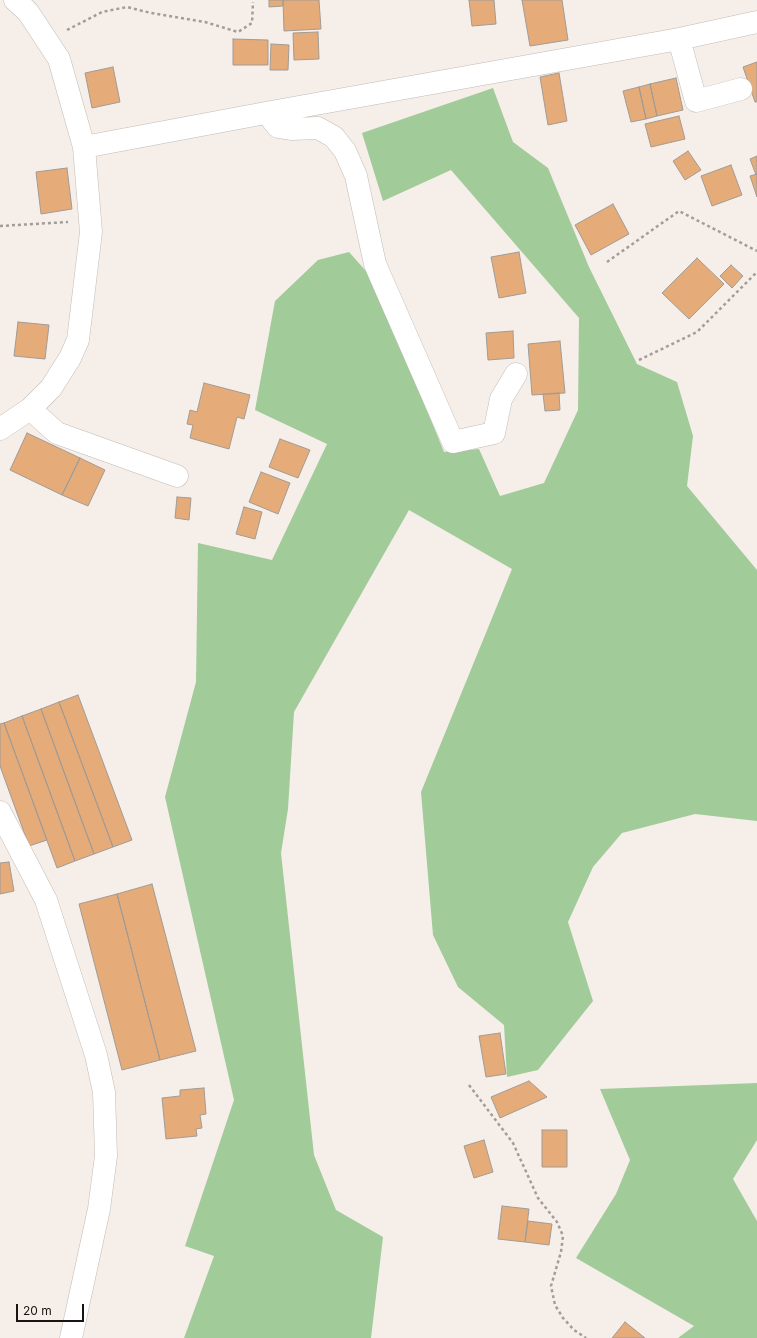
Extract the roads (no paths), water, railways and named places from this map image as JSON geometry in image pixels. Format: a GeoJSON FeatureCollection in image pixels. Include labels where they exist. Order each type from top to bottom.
{"type":"FeatureCollection","features":[{"type":"Feature","properties":{"kind":"street"},"geometry":{"type":"LineString","coordinates":[[0,429],[30,409],[51,388],[70,358],[78,340],[91,232],[84,147],[59,59],[28,12],[15,0]]}},
{"type":"Feature","properties":{"kind":"street"},"geometry":{"type":"LineString","coordinates":[[84,147],[270,112],[679,39],[757,22]]}},
{"type":"Feature","properties":{"kind":"street"},"geometry":{"type":"LineString","coordinates":[[679,39],[696,101],[741,89]]}},
{"type":"Feature","properties":{"kind":"street"},"geometry":{"type":"LineString","coordinates":[[270,112],[273,121],[278,127],[291,129],[318,128],[334,137],[344,150],[356,176],[375,264],[453,442],[494,433],[501,399],[516,374]]}},
{"type":"Feature","properties":{"kind":"street"},"geometry":{"type":"LineString","coordinates":[[30,409],[57,433],[177,476]]}},
{"type":"Feature","properties":{"kind":"street"},"geometry":{"type":"LineString","coordinates":[[3,825],[46,900],[96,1055],[104,1092],[106,1156],[99,1210],[71,1338]]}}]}
